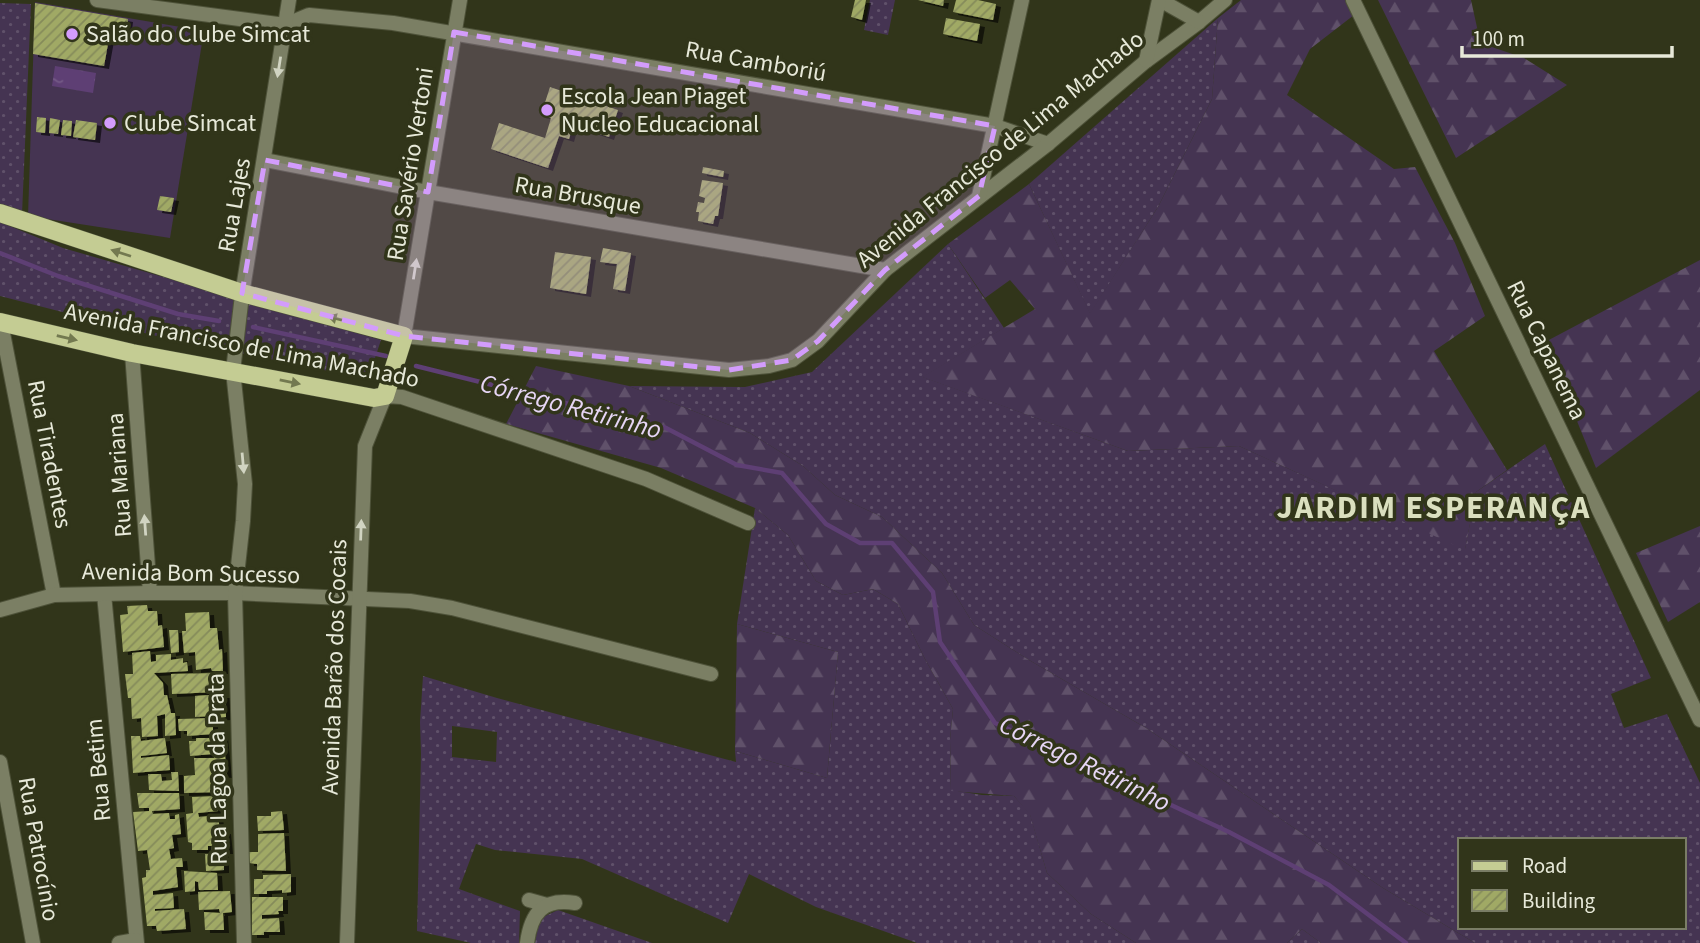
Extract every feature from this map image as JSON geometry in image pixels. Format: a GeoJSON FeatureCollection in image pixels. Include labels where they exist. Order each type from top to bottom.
{"type":"FeatureCollection","features":[{"type":"Feature","properties":{"kind":"main road","name":"Avenida Francisco de Lima Machado"},"geometry":{"type":"LineString","coordinates":[[0,213],[242,293],[404,336]]}},
{"type":"Feature","properties":{"kind":"main road","name":"Avenida Francisco de Lima Machado"},"geometry":{"type":"LineString","coordinates":[[0,323],[132,353],[374,398],[386,396]]}},
{"type":"Feature","properties":{"kind":"main road"},"geometry":{"type":"LineString","coordinates":[[386,396],[404,336]]}},
{"type":"Feature","properties":{"kind":"street"},"geometry":{"type":"LineString","coordinates":[[97,0],[285,25]]}},
{"type":"Feature","properties":{"kind":"street","name":"Rua Lajes"},"geometry":{"type":"LineString","coordinates":[[233,371],[242,293],[289,0]]}},
{"type":"Feature","properties":{"kind":"street","name":"Rua Savério Vertoni"},"geometry":{"type":"LineString","coordinates":[[404,336],[460,0]]}},
{"type":"Feature","properties":{"kind":"street"},"geometry":{"type":"LineString","coordinates":[[979,196],[1021,0]]}},
{"type":"Feature","properties":{"kind":"street"},"geometry":{"type":"LineString","coordinates":[[1146,61],[1159,0],[1199,22]]}},
{"type":"Feature","properties":{"kind":"street","name":"Avenida Francisco de Lima Machado"},"geometry":{"type":"LineString","coordinates":[[404,336],[729,370],[769,366],[792,360],[818,341],[885,270],[1048,144],[1146,61],[1225,0]]}},
{"type":"Feature","properties":{"kind":"street","name":"Rua Capanema"},"geometry":{"type":"LineString","coordinates":[[1353,0],[1700,720]]}},
{"type":"Feature","properties":{"kind":"street","name":"Rua Camboriú"},"geometry":{"type":"LineString","coordinates":[[285,25],[309,15],[454,32],[995,126],[1048,144]]}},
{"type":"Feature","properties":{"kind":"street","name":"Rua Brusque"},"geometry":{"type":"LineString","coordinates":[[265,160],[428,192],[885,270]]}},
{"type":"Feature","properties":{"kind":"street","name":"Rua Tiradentes"},"geometry":{"type":"LineString","coordinates":[[0,323],[54,595]]}},
{"type":"Feature","properties":{"kind":"street","name":"Rua Mariana"},"geometry":{"type":"LineString","coordinates":[[132,353],[150,593]]}},
{"type":"Feature","properties":{"kind":"street","name":"Rua Lagoa da Prata"},"geometry":{"type":"LineString","coordinates":[[233,371],[245,484],[235,593],[244,943]]}},
{"type":"Feature","properties":{"kind":"street","name":"Avenida Francisco de Lima Machado"},"geometry":{"type":"LineString","coordinates":[[386,396],[402,397],[646,479],[748,523]]}},
{"type":"Feature","properties":{"kind":"street","name":"Avenida Barão dos Cocais"},"geometry":{"type":"LineString","coordinates":[[347,943],[365,446],[386,396]]}},
{"type":"Feature","properties":{"kind":"street","name":"Avenida Bom Sucesso"},"geometry":{"type":"LineString","coordinates":[[0,610],[54,595],[235,593],[410,601],[452,608],[711,674]]}},
{"type":"Feature","properties":{"kind":"street","name":"Rua Betim"},"geometry":{"type":"LineString","coordinates":[[104,594],[136,942]]}},
{"type":"Feature","properties":{"kind":"street","name":"Rua Patrocínio"},"geometry":{"type":"LineString","coordinates":[[0,762],[33,943]]}},
{"type":"Feature","properties":{"kind":"street"},"geometry":{"type":"LineString","coordinates":[[529,900],[547,905]]}},
{"type":"Feature","properties":{"kind":"street"},"geometry":{"type":"LineString","coordinates":[[527,943],[533,919],[547,905],[555,902],[575,903]]}},
{"type":"Feature","properties":{"kind":"street"},"geometry":{"type":"LineString","coordinates":[[119,943],[136,942]]}},
{"type":"Feature","properties":{"kind":"highlighted area"},"geometry":{"type":"Polygon","coordinates":[[[454,32],[995,126],[979,196],[885,270],[818,341],[792,360],[729,370],[404,336],[242,293],[265,160],[428,192],[454,32]]]}},
{"type":"Feature","properties":{"kind":"green space"},"geometry":{"type":"Polygon","coordinates":[[[870,0],[895,0],[888,35],[864,30],[870,0]]]}},
{"type":"Feature","properties":{"kind":"green space"},"geometry":{"type":"Polygon","coordinates":[[[1241,0],[1345,0],[1354,15],[1310,49],[1287,95],[1394,169],[1415,167],[1455,243],[1485,316],[1434,351],[1507,470],[1476,492],[1465,550],[1239,446],[1128,451],[922,377],[1035,309],[1010,280],[985,298],[948,244],[1029,184],[1090,313],[1158,207],[1212,99],[1218,18],[1241,0]]]}},
{"type":"Feature","properties":{"kind":"green space"},"geometry":{"type":"Polygon","coordinates":[[[1378,0],[1471,0],[1478,32],[1489,46],[1524,58],[1567,85],[1456,158],[1378,0]]]}},
{"type":"Feature","properties":{"kind":"green space","name":"Clube Simcat"},"geometry":{"type":"Polygon","coordinates":[[[35,2],[204,31],[170,238],[28,216],[35,2]]]}},
{"type":"Feature","properties":{"kind":"green space"},"geometry":{"type":"Polygon","coordinates":[[[0,3],[31,4],[22,214],[0,207],[0,3]]]}},
{"type":"Feature","properties":{"kind":"green space"},"geometry":{"type":"Polygon","coordinates":[[[1218,18],[1212,99],[1158,207],[1090,314],[1029,184],[1218,18]]]}},
{"type":"Feature","properties":{"kind":"green space"},"geometry":{"type":"Polygon","coordinates":[[[0,222],[63,248],[381,340],[368,379],[152,335],[0,296],[0,222]]]}},
{"type":"Feature","properties":{"kind":"green space"},"geometry":{"type":"Polygon","coordinates":[[[948,244],[1004,328],[923,377],[1128,451],[1239,446],[1465,549],[1476,492],[1545,444],[1651,678],[1611,694],[1624,728],[1667,714],[1700,783],[1700,943],[1475,943],[1383,888],[1146,728],[974,625],[942,573],[882,517],[835,495],[803,466],[750,433],[629,386],[745,387],[812,372],[948,244]]]}},
{"type":"Feature","properties":{"kind":"green space"},"geometry":{"type":"Polygon","coordinates":[[[1700,260],[1700,390],[1596,468],[1545,342],[1700,260]]]}},
{"type":"Feature","properties":{"kind":"green space"},"geometry":{"type":"Polygon","coordinates":[[[536,366],[629,386],[750,433],[803,466],[835,495],[882,517],[942,573],[974,625],[1146,728],[1383,888],[1475,943],[1321,943],[1302,929],[1287,943],[1136,943],[1091,914],[1047,873],[1030,815],[1014,796],[951,791],[950,740],[953,709],[898,604],[873,589],[843,595],[816,581],[788,535],[755,508],[661,468],[506,424],[536,366]]]}},
{"type":"Feature","properties":{"kind":"green space"},"geometry":{"type":"Polygon","coordinates":[[[755,508],[788,535],[816,581],[843,595],[873,589],[898,604],[953,709],[950,740],[951,790],[1014,796],[1030,814],[1047,873],[1091,914],[1136,943],[917,943],[816,907],[749,874],[728,923],[582,859],[495,850],[476,844],[459,889],[520,911],[519,943],[471,943],[417,931],[423,676],[736,762],[735,751],[827,778],[838,652],[737,624],[755,508]],[[452,726],[452,757],[496,762],[497,732],[452,726]]]}},
{"type":"Feature","properties":{"kind":"green space"},"geometry":{"type":"Polygon","coordinates":[[[1700,526],[1700,602],[1668,622],[1636,553],[1700,526]]]}},
{"type":"Feature","properties":{"kind":"green space"},"geometry":{"type":"Polygon","coordinates":[[[737,624],[838,652],[827,778],[735,751],[737,624]]]}},
{"type":"Feature","properties":{"kind":"green space"},"geometry":{"type":"Polygon","coordinates":[[[558,910],[652,943],[535,943],[539,919],[558,910]]]}},
{"type":"Feature","properties":{"kind":"green space"},"geometry":{"type":"Polygon","coordinates":[[[1302,929],[1321,943],[1287,943],[1302,929]]]}},
{"type":"Feature","properties":{"kind":"water"},"geometry":{"type":"Polygon","coordinates":[[[55,66],[96,73],[93,93],[52,86],[55,66]]]}},
{"type":"Feature","properties":{"kind":"building"},"geometry":{"type":"Polygon","coordinates":[[[855,0],[866,0],[862,20],[851,17],[855,0]]]}},
{"type":"Feature","properties":{"kind":"building"},"geometry":{"type":"Polygon","coordinates":[[[918,0],[944,0],[943,6],[918,0]]]}},
{"type":"Feature","properties":{"kind":"building"},"geometry":{"type":"Polygon","coordinates":[[[956,0],[978,0],[996,4],[993,20],[953,12],[956,0]]]}},
{"type":"Feature","properties":{"kind":"building","name":"Salão do Clube Simcat"},"geometry":{"type":"Polygon","coordinates":[[[35,3],[128,19],[126,36],[110,33],[104,66],[33,54],[35,3]]]}},
{"type":"Feature","properties":{"kind":"building"},"geometry":{"type":"Polygon","coordinates":[[[946,18],[980,24],[977,41],[943,34],[946,18]]]}},
{"type":"Feature","properties":{"kind":"building"},"geometry":{"type":"Polygon","coordinates":[[[550,87],[618,110],[609,137],[573,125],[569,139],[559,136],[548,168],[491,149],[499,123],[545,138],[551,118],[541,115],[550,87]]]}},
{"type":"Feature","properties":{"kind":"building"},"geometry":{"type":"Polygon","coordinates":[[[37,117],[46,118],[45,133],[36,132],[37,117]]]}},
{"type":"Feature","properties":{"kind":"building"},"geometry":{"type":"Polygon","coordinates":[[[50,118],[60,120],[58,134],[49,133],[50,118]]]}},
{"type":"Feature","properties":{"kind":"building"},"geometry":{"type":"Polygon","coordinates":[[[63,120],[72,121],[71,136],[61,135],[63,120]]]}},
{"type":"Feature","properties":{"kind":"building"},"geometry":{"type":"Polygon","coordinates":[[[76,120],[97,123],[95,140],[73,137],[76,120]]]}},
{"type":"Feature","properties":{"kind":"building"},"geometry":{"type":"Polygon","coordinates":[[[703,167],[724,171],[723,177],[702,173],[703,167]]]}},
{"type":"Feature","properties":{"kind":"building"},"geometry":{"type":"Polygon","coordinates":[[[702,180],[723,183],[718,216],[715,216],[713,224],[698,221],[698,202],[704,203],[705,198],[699,196],[702,180]]]}},
{"type":"Feature","properties":{"kind":"building"},"geometry":{"type":"Polygon","coordinates":[[[160,196],[174,198],[171,212],[157,210],[160,196]]]}},
{"type":"Feature","properties":{"kind":"building"},"geometry":{"type":"Polygon","coordinates":[[[603,248],[631,253],[625,291],[613,289],[617,264],[600,262],[603,248]]]}},
{"type":"Feature","properties":{"kind":"building"},"geometry":{"type":"Polygon","coordinates":[[[555,252],[591,257],[586,294],[550,288],[555,252]]]}},
{"type":"Feature","properties":{"kind":"building"},"geometry":{"type":"Polygon","coordinates":[[[147,605],[148,611],[157,611],[158,626],[162,625],[164,647],[123,652],[120,615],[128,614],[127,606],[147,605]]]}},
{"type":"Feature","properties":{"kind":"building"},"geometry":{"type":"Polygon","coordinates":[[[209,612],[210,628],[217,628],[219,650],[222,649],[223,671],[212,671],[211,668],[196,670],[195,652],[184,653],[182,631],[186,631],[185,613],[209,612]]]}},
{"type":"Feature","properties":{"kind":"building"},"geometry":{"type":"Polygon","coordinates":[[[169,630],[178,630],[179,652],[171,653],[169,630]]]}},
{"type":"Feature","properties":{"kind":"building"},"geometry":{"type":"Polygon","coordinates":[[[150,651],[151,662],[156,661],[156,655],[171,654],[171,660],[183,658],[183,663],[187,662],[188,671],[154,673],[163,683],[164,695],[167,695],[171,713],[175,713],[176,735],[165,736],[165,714],[157,716],[158,736],[142,737],[141,718],[132,719],[131,698],[128,698],[125,674],[133,674],[132,653],[150,651]]]}},
{"type":"Feature","properties":{"kind":"building"},"geometry":{"type":"Polygon","coordinates":[[[216,673],[217,692],[172,694],[171,674],[216,673]]]}},
{"type":"Feature","properties":{"kind":"building"},"geometry":{"type":"Polygon","coordinates":[[[209,695],[210,698],[218,698],[217,695],[225,695],[226,717],[195,717],[195,696],[209,695]]]}},
{"type":"Feature","properties":{"kind":"building"},"geometry":{"type":"Polygon","coordinates":[[[213,718],[213,734],[187,736],[187,731],[179,731],[178,719],[213,718]]]}},
{"type":"Feature","properties":{"kind":"building"},"geometry":{"type":"Polygon","coordinates":[[[213,734],[223,735],[227,775],[219,774],[220,792],[184,793],[184,776],[195,775],[194,758],[214,758],[214,754],[190,756],[189,741],[196,741],[196,738],[214,738],[213,734]]]}},
{"type":"Feature","properties":{"kind":"building"},"geometry":{"type":"Polygon","coordinates":[[[131,736],[140,736],[141,741],[165,738],[167,753],[141,758],[169,755],[170,770],[133,773],[131,736]]]}},
{"type":"Feature","properties":{"kind":"building"},"geometry":{"type":"Polygon","coordinates":[[[171,772],[178,772],[179,791],[149,790],[148,774],[161,774],[162,781],[172,780],[171,772]]]}},
{"type":"Feature","properties":{"kind":"building"},"geometry":{"type":"Polygon","coordinates":[[[137,793],[179,793],[180,809],[152,811],[153,814],[169,813],[170,819],[175,819],[175,815],[179,814],[181,834],[172,835],[174,848],[169,849],[171,859],[182,858],[183,867],[176,867],[178,887],[153,891],[153,895],[173,893],[174,908],[155,911],[184,909],[186,929],[157,931],[156,926],[147,926],[142,878],[146,877],[146,870],[150,870],[147,850],[138,851],[133,812],[149,811],[149,808],[139,808],[137,793]]]}},
{"type":"Feature","properties":{"kind":"building"},"geometry":{"type":"Polygon","coordinates":[[[216,796],[218,811],[198,813],[199,817],[218,815],[220,832],[226,831],[228,851],[224,851],[224,870],[206,871],[205,854],[211,854],[212,846],[208,846],[208,850],[192,850],[192,843],[188,842],[186,814],[193,813],[192,797],[216,796]]]}},
{"type":"Feature","properties":{"kind":"building"},"geometry":{"type":"Polygon","coordinates":[[[282,811],[284,830],[258,831],[257,816],[271,816],[271,812],[282,811]]]}},
{"type":"Feature","properties":{"kind":"building"},"geometry":{"type":"Polygon","coordinates":[[[284,833],[286,871],[257,870],[257,864],[249,863],[248,852],[258,852],[258,834],[284,833]]]}},
{"type":"Feature","properties":{"kind":"building"},"geometry":{"type":"Polygon","coordinates":[[[184,871],[217,873],[218,890],[199,890],[198,882],[195,881],[195,891],[185,892],[184,871]]]}},
{"type":"Feature","properties":{"kind":"building"},"geometry":{"type":"Polygon","coordinates":[[[291,874],[291,892],[282,893],[282,890],[254,894],[254,879],[263,879],[263,875],[291,874]]]}},
{"type":"Feature","properties":{"kind":"building"},"geometry":{"type":"Polygon","coordinates":[[[230,891],[232,912],[223,913],[224,930],[205,930],[204,912],[220,913],[219,909],[199,910],[198,892],[230,891]]]}},
{"type":"Feature","properties":{"kind":"building"},"geometry":{"type":"Polygon","coordinates":[[[252,897],[283,897],[283,911],[278,911],[279,914],[262,915],[262,919],[279,918],[280,932],[252,935],[252,897]]]}},
{"type":"Feature","properties":{"kind":"waterway"},"geometry":{"type":"LineString","coordinates":[[0,253],[58,276],[178,314],[219,321]]}},
{"type":"Feature","properties":{"kind":"waterway"},"geometry":{"type":"LineString","coordinates":[[253,327],[386,356]]}},
{"type":"Feature","properties":{"kind":"waterway","name":"Córrego Retirinho"},"geometry":{"type":"LineString","coordinates":[[416,366],[666,428],[737,465],[782,473],[826,524],[860,543],[892,543],[933,592],[940,642],[995,723],[1229,832],[1329,885],[1406,943]]}},
{"type":"Feature","properties":{"kind":"place","name":"Salão do Clube Simcat"},"geometry":{"type":"Point","coordinates":[72,34]}},
{"type":"Feature","properties":{"kind":"place","name":"Escola Jean Piaget Nucleo Educacional"},"geometry":{"type":"Point","coordinates":[547,110]}},
{"type":"Feature","properties":{"kind":"place","name":"Clube Simcat"},"geometry":{"type":"Point","coordinates":[110,123]}},
{"type":"Feature","properties":{"kind":"district","name":"JARDIM ESPERANÇA"},"geometry":{"type":"Point","coordinates":[1434,507]}}]}
